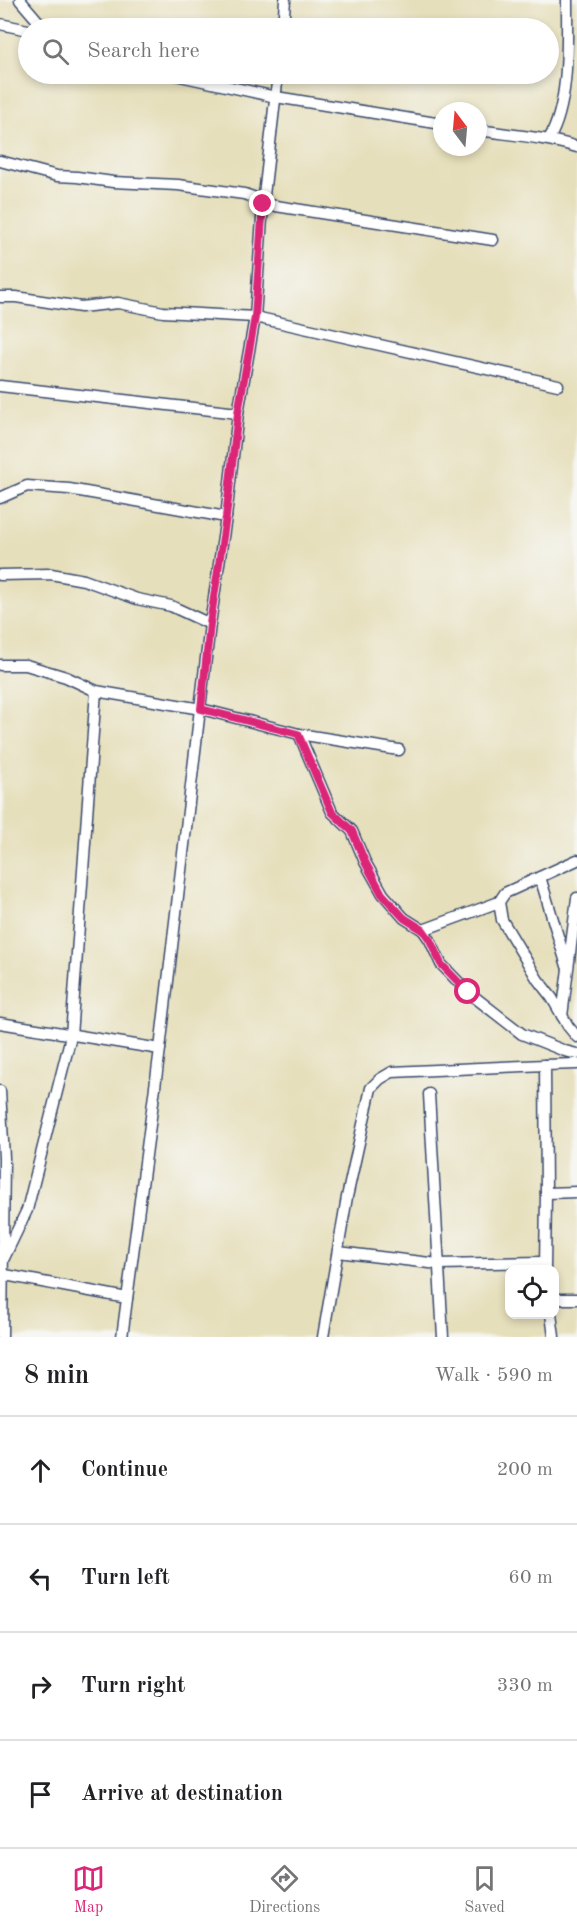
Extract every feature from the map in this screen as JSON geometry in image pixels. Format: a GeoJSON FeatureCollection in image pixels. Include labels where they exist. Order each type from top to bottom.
{"type":"FeatureCollection","features":[{"type":"Feature","properties":{"kind":"street"},"geometry":{"type":"LineString","coordinates":[[20,0],[35,18]]}},
{"type":"Feature","properties":{"kind":"street"},"geometry":{"type":"LineString","coordinates":[[284,18],[285,0]]}},
{"type":"Feature","properties":{"kind":"street"},"geometry":{"type":"LineString","coordinates":[[549,138],[558,124],[565,72],[567,0]]}},
{"type":"Feature","properties":{"kind":"street"},"geometry":{"type":"LineString","coordinates":[[0,24],[18,28]]}},
{"type":"Feature","properties":{"kind":"street"},"geometry":{"type":"LineString","coordinates":[[217,84],[276,97],[433,123]]}},
{"type":"Feature","properties":{"kind":"street"},"geometry":{"type":"LineString","coordinates":[[122,1337],[160,1049],[210,624],[238,413],[255,317],[263,204],[277,84]]}},
{"type":"Feature","properties":{"kind":"street"},"geometry":{"type":"LineString","coordinates":[[487,130],[538,139],[549,138],[577,147]]}},
{"type":"Feature","properties":{"kind":"street"},"geometry":{"type":"LineString","coordinates":[[0,161],[57,176],[113,182],[178,185],[244,194],[260,199],[263,204],[493,240]]}},
{"type":"Feature","properties":{"kind":"street"},"geometry":{"type":"LineString","coordinates":[[0,297],[16,297],[81,307],[118,303],[163,312],[255,317],[558,385]]}},
{"type":"Feature","properties":{"kind":"street"},"geometry":{"type":"LineString","coordinates":[[0,386],[238,413]]}},
{"type":"Feature","properties":{"kind":"street"},"geometry":{"type":"LineString","coordinates":[[0,498],[27,486],[69,489],[226,517]]}},
{"type":"Feature","properties":{"kind":"street"},"geometry":{"type":"LineString","coordinates":[[0,575],[51,574],[84,580],[137,599],[171,606],[210,624]]}},
{"type":"Feature","properties":{"kind":"street"},"geometry":{"type":"LineString","coordinates":[[0,664],[26,665],[66,676],[96,691],[201,709],[298,734],[399,750]]}},
{"type":"Feature","properties":{"kind":"street"},"geometry":{"type":"LineString","coordinates":[[4,1258],[27,1210],[71,1036],[96,691]]}},
{"type":"Feature","properties":{"kind":"street"},"geometry":{"type":"LineString","coordinates":[[298,734],[332,812],[352,831],[382,894],[404,918],[423,930],[441,964],[468,992],[522,1034],[577,1054]]}},
{"type":"Feature","properties":{"kind":"street"},"geometry":{"type":"LineString","coordinates":[[577,860],[505,893],[500,903],[502,920],[538,980],[577,1037]]}},
{"type":"Feature","properties":{"kind":"street"},"geometry":{"type":"LineString","coordinates":[[540,877],[568,969]]}},
{"type":"Feature","properties":{"kind":"street"},"geometry":{"type":"LineString","coordinates":[[562,1016],[577,898]]}},
{"type":"Feature","properties":{"kind":"street"},"geometry":{"type":"LineString","coordinates":[[423,930],[500,903]]}},
{"type":"Feature","properties":{"kind":"street"},"geometry":{"type":"LineString","coordinates":[[0,1023],[160,1049]]}},
{"type":"Feature","properties":{"kind":"street"},"geometry":{"type":"LineString","coordinates":[[564,1064],[568,1026]]}},
{"type":"Feature","properties":{"kind":"street"},"geometry":{"type":"LineString","coordinates":[[323,1337],[347,1197],[371,1088],[392,1072],[577,1064]]}},
{"type":"Feature","properties":{"kind":"street"},"geometry":{"type":"LineString","coordinates":[[544,1065],[546,1193],[544,1265]]}},
{"type":"Feature","properties":{"kind":"street"},"geometry":{"type":"LineString","coordinates":[[0,1091],[4,1258],[2,1337]]}},
{"type":"Feature","properties":{"kind":"street"},"geometry":{"type":"LineString","coordinates":[[429,1094],[443,1337]]}},
{"type":"Feature","properties":{"kind":"street"},"geometry":{"type":"LineString","coordinates":[[546,1193],[577,1192]]}},
{"type":"Feature","properties":{"kind":"street"},"geometry":{"type":"LineString","coordinates":[[338,1252],[438,1264],[505,1265]]}},
{"type":"Feature","properties":{"kind":"street"},"geometry":{"type":"LineString","coordinates":[[2,1274],[127,1298]]}},
{"type":"Feature","properties":{"kind":"street"},"geometry":{"type":"LineString","coordinates":[[559,1299],[577,1299]]}},
{"type":"Feature","properties":{"kind":"street"},"geometry":{"type":"LineString","coordinates":[[552,1319],[554,1337]]}},
{"type":"Feature","properties":{"kind":"route"},"geometry":{"type":"LineString","coordinates":[[263,204],[255,317],[238,413],[201,709],[298,734],[332,812],[352,831],[382,894],[404,918],[423,930],[441,964],[468,992]]}}]}
